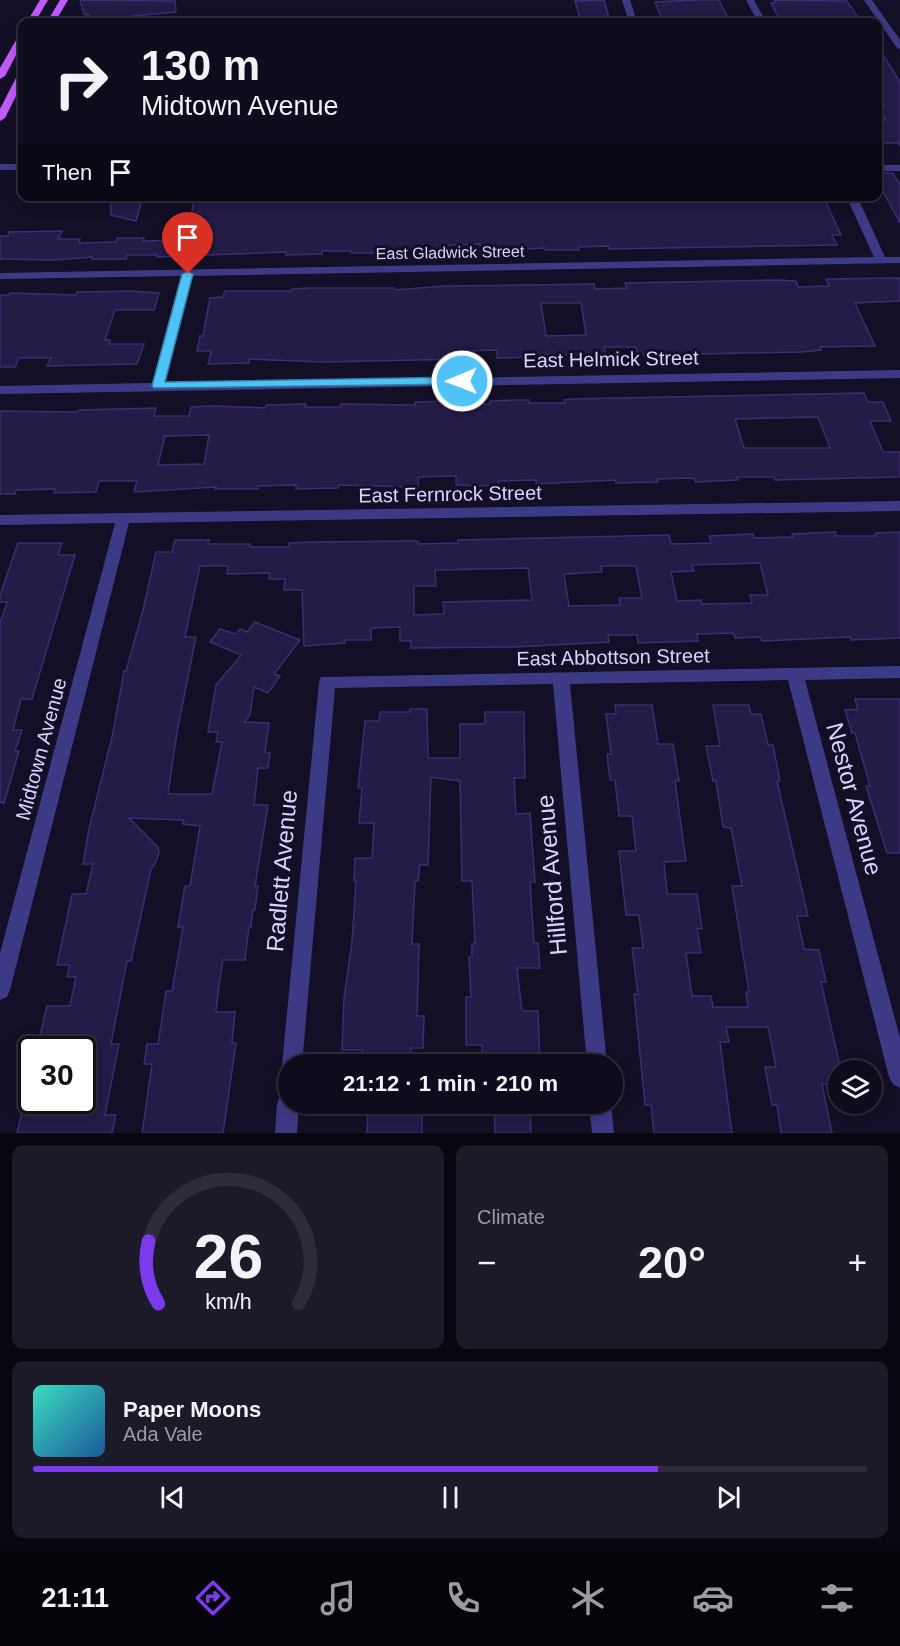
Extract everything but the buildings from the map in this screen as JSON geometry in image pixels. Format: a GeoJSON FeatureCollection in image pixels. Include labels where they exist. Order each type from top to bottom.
{"type":"FeatureCollection","features":[{"type":"Feature","properties":{"kind":"main road"},"geometry":{"type":"LineString","coordinates":[[33,18],[44,0]]}},
{"type":"Feature","properties":{"kind":"main road"},"geometry":{"type":"LineString","coordinates":[[53,18],[64,0]]}},
{"type":"Feature","properties":{"kind":"main road"},"geometry":{"type":"LineString","coordinates":[[0,76],[18,44]]}},
{"type":"Feature","properties":{"kind":"main road"},"geometry":{"type":"LineString","coordinates":[[0,118],[18,84]]}},
{"type":"Feature","properties":{"kind":"street"},"geometry":{"type":"LineString","coordinates":[[626,0],[632,18]]}},
{"type":"Feature","properties":{"kind":"street"},"geometry":{"type":"LineString","coordinates":[[750,0],[760,18]]}},
{"type":"Feature","properties":{"kind":"street"},"geometry":{"type":"LineString","coordinates":[[868,0],[881,18]]}},
{"type":"Feature","properties":{"kind":"street"},"geometry":{"type":"LineString","coordinates":[[882,20],[900,46]]}},
{"type":"Feature","properties":{"kind":"street"},"geometry":{"type":"LineString","coordinates":[[0,167],[18,167]]}},
{"type":"Feature","properties":{"kind":"street"},"geometry":{"type":"LineString","coordinates":[[882,168],[900,168]]}},
{"type":"Feature","properties":{"kind":"street"},"geometry":{"type":"LineString","coordinates":[[853,201],[881,260]]}},
{"type":"Feature","properties":{"kind":"street","name":"East Gladwick Street"},"geometry":{"type":"LineString","coordinates":[[0,276],[900,260]]}},
{"type":"Feature","properties":{"kind":"street"},"geometry":{"type":"LineString","coordinates":[[158,386],[188,274]]}},
{"type":"Feature","properties":{"kind":"street","name":"East Helmick Street"},"geometry":{"type":"LineString","coordinates":[[0,390],[900,374]]}},
{"type":"Feature","properties":{"kind":"street","name":"East Fernrock Street"},"geometry":{"type":"LineString","coordinates":[[0,520],[900,506]]}},
{"type":"Feature","properties":{"kind":"street","name":"Midtown Avenue"},"geometry":{"type":"LineString","coordinates":[[0,990],[123,519]]}},
{"type":"Feature","properties":{"kind":"street","name":"East Abbottson Street"},"geometry":{"type":"LineString","coordinates":[[327,682],[561,680],[900,672]]}},
{"type":"Feature","properties":{"kind":"street","name":"Nestor Avenue"},"geometry":{"type":"LineString","coordinates":[[795,674],[900,1077]]}},
{"type":"Feature","properties":{"kind":"street","name":"Hillford Avenue"},"geometry":{"type":"LineString","coordinates":[[561,680],[596,1054]]}},
{"type":"Feature","properties":{"kind":"street","name":"Radlett Avenue"},"geometry":{"type":"LineString","coordinates":[[293,1054],[327,682]]}},
{"type":"Feature","properties":{"kind":"street"},"geometry":{"type":"LineString","coordinates":[[286,1133],[287,1114]]}},
{"type":"Feature","properties":{"kind":"street"},"geometry":{"type":"LineString","coordinates":[[601,1114],[603,1133]]}},
{"type":"Feature","properties":{"kind":"route"},"geometry":{"type":"LineString","coordinates":[[188,274],[158,386],[462,381]]}}]}
